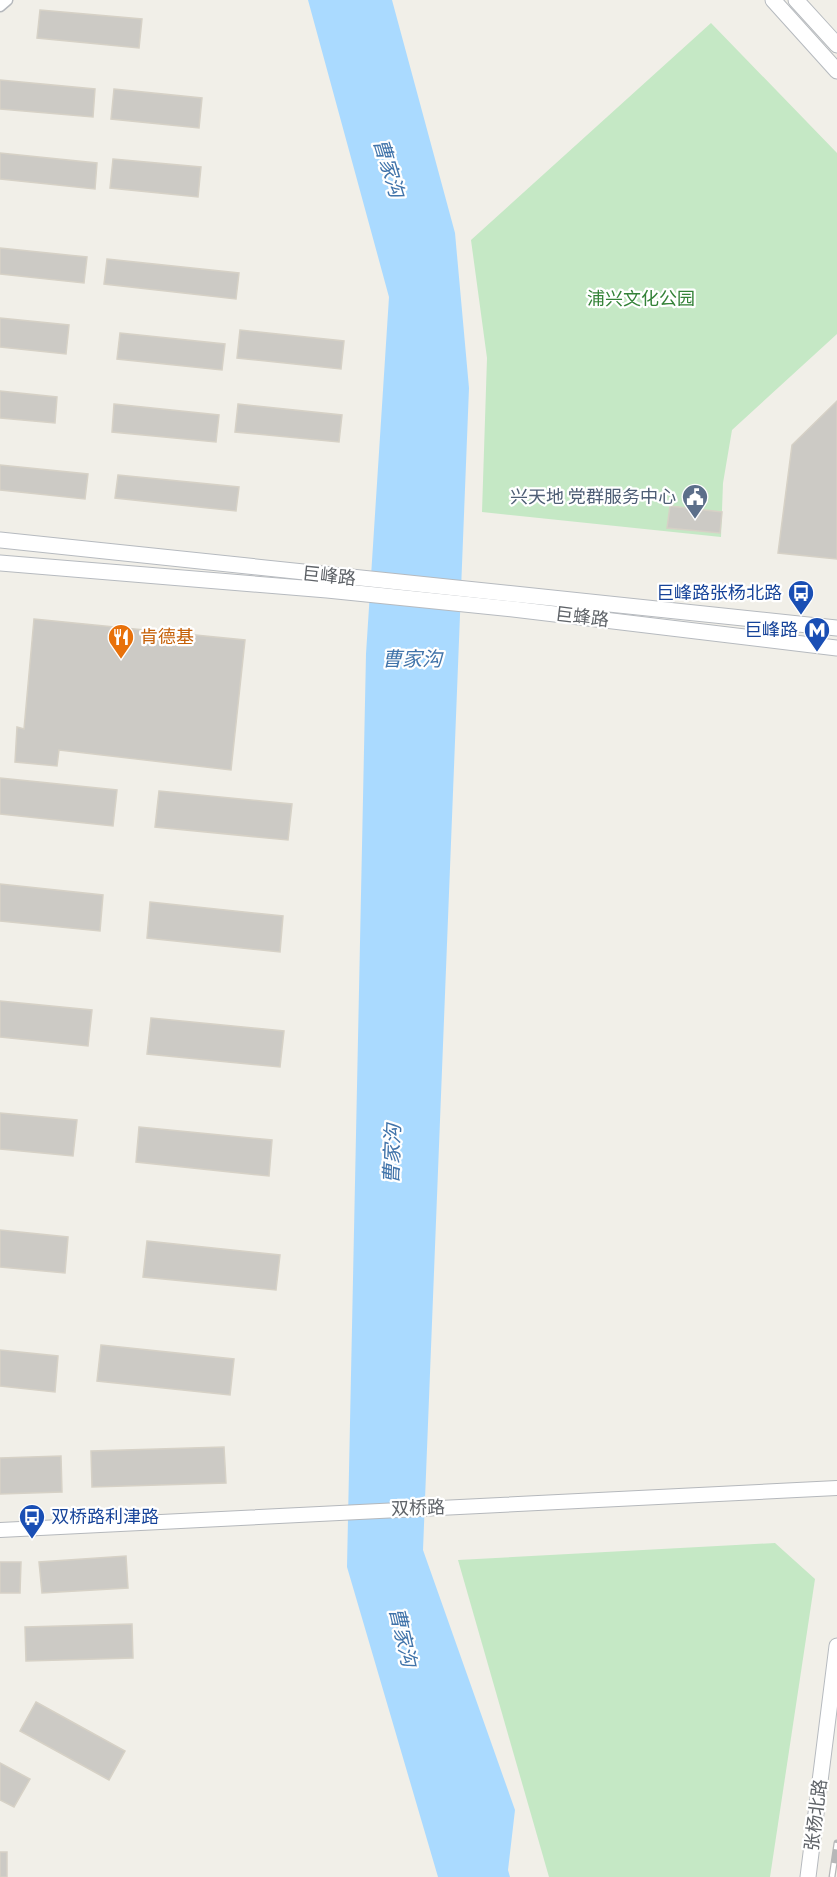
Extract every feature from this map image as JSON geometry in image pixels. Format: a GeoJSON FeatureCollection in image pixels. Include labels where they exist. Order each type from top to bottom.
{"type":"FeatureCollection","features":[{"type":"Feature","properties":{"kind":"main road"},"geometry":{"type":"LineString","coordinates":[[773,0],[837,71]]}},
{"type":"Feature","properties":{"kind":"main road"},"geometry":{"type":"LineString","coordinates":[[796,0],[837,45]]}},
{"type":"Feature","properties":{"kind":"main road","name":"巨峰路"},"geometry":{"type":"LineString","coordinates":[[0,540],[328,583]]}},
{"type":"Feature","properties":{"kind":"main road","name":"巨峰路"},"geometry":{"type":"LineString","coordinates":[[0,563],[516,593],[837,628]]}},
{"type":"Feature","properties":{"kind":"main road","name":"巨蜂路"},"geometry":{"type":"LineString","coordinates":[[328,583],[513,609],[837,648]]}},
{"type":"Feature","properties":{"kind":"main road","name":"张杨北路"},"geometry":{"type":"LineString","coordinates":[[808,1877],[837,1646]]}},
{"type":"Feature","properties":{"kind":"street"},"geometry":{"type":"LineString","coordinates":[[0,6],[6,0]]}},
{"type":"Feature","properties":{"kind":"street","name":"双桥路"},"geometry":{"type":"LineString","coordinates":[[0,1530],[295,1513],[837,1488]]}},
{"type":"Feature","properties":{"kind":"green space","name":"浦兴文化公园"},"geometry":{"type":"Polygon","coordinates":[[[711,23],[837,153],[837,334],[732,430],[723,483],[721,537],[482,512],[487,358],[471,240],[711,23]]]}},
{"type":"Feature","properties":{"kind":"green space"},"geometry":{"type":"Polygon","coordinates":[[[775,1543],[815,1579],[770,1877],[549,1877],[458,1560],[775,1543]]]}},
{"type":"Feature","properties":{"kind":"water","name":"曹家沟"},"geometry":{"type":"Polygon","coordinates":[[[308,0],[392,0],[455,233],[469,388],[423,1550],[515,1810],[508,1870],[510,1877],[438,1877],[347,1567],[366,654],[389,297],[308,0]]]}},
{"type":"Feature","properties":{"kind":"building"},"geometry":{"type":"Polygon","coordinates":[[[40,10],[142,19],[139,48],[37,38],[40,10]]]}},
{"type":"Feature","properties":{"kind":"building"},"geometry":{"type":"Polygon","coordinates":[[[0,80],[95,89],[93,117],[0,109],[0,80]]]}},
{"type":"Feature","properties":{"kind":"building"},"geometry":{"type":"Polygon","coordinates":[[[114,89],[202,98],[199,128],[111,119],[114,89]]]}},
{"type":"Feature","properties":{"kind":"building"},"geometry":{"type":"Polygon","coordinates":[[[0,153],[97,163],[95,189],[0,179],[0,153]]]}},
{"type":"Feature","properties":{"kind":"building"},"geometry":{"type":"Polygon","coordinates":[[[113,159],[201,167],[198,197],[110,188],[113,159]]]}},
{"type":"Feature","properties":{"kind":"building"},"geometry":{"type":"Polygon","coordinates":[[[0,248],[87,257],[84,283],[0,274],[0,248]]]}},
{"type":"Feature","properties":{"kind":"building"},"geometry":{"type":"Polygon","coordinates":[[[107,259],[239,273],[236,299],[104,284],[107,259]]]}},
{"type":"Feature","properties":{"kind":"building"},"geometry":{"type":"Polygon","coordinates":[[[0,318],[69,325],[66,354],[0,347],[0,318]]]}},
{"type":"Feature","properties":{"kind":"building"},"geometry":{"type":"Polygon","coordinates":[[[240,330],[344,341],[341,369],[237,358],[240,330]]]}},
{"type":"Feature","properties":{"kind":"building"},"geometry":{"type":"Polygon","coordinates":[[[120,333],[225,344],[222,370],[117,359],[120,333]]]}},
{"type":"Feature","properties":{"kind":"building"},"geometry":{"type":"Polygon","coordinates":[[[0,391],[57,397],[55,423],[0,418],[0,391]]]}},
{"type":"Feature","properties":{"kind":"building"},"geometry":{"type":"Polygon","coordinates":[[[837,401],[837,559],[778,553],[792,445],[837,401]]]}},
{"type":"Feature","properties":{"kind":"building"},"geometry":{"type":"Polygon","coordinates":[[[114,404],[219,415],[216,442],[112,432],[114,404]]]}},
{"type":"Feature","properties":{"kind":"building"},"geometry":{"type":"Polygon","coordinates":[[[238,404],[342,415],[339,442],[235,432],[238,404]]]}},
{"type":"Feature","properties":{"kind":"building"},"geometry":{"type":"Polygon","coordinates":[[[0,465],[88,474],[85,499],[0,490],[0,465]]]}},
{"type":"Feature","properties":{"kind":"building"},"geometry":{"type":"Polygon","coordinates":[[[118,475],[239,487],[236,511],[115,498],[118,475]]]}},
{"type":"Feature","properties":{"kind":"building","name":"兴天地 党群服务中心"},"geometry":{"type":"Polygon","coordinates":[[[670,506],[722,512],[720,533],[667,528],[670,506]]]}},
{"type":"Feature","properties":{"kind":"building"},"geometry":{"type":"Polygon","coordinates":[[[34,619],[245,640],[231,770],[59,750],[57,766],[15,762],[17,727],[24,729],[34,619]]]}},
{"type":"Feature","properties":{"kind":"building"},"geometry":{"type":"Polygon","coordinates":[[[0,778],[117,790],[113,826],[0,814],[0,778]]]}},
{"type":"Feature","properties":{"kind":"building"},"geometry":{"type":"Polygon","coordinates":[[[159,791],[292,804],[288,840],[155,827],[159,791]]]}},
{"type":"Feature","properties":{"kind":"building"},"geometry":{"type":"Polygon","coordinates":[[[0,884],[103,895],[100,931],[0,921],[0,884]]]}},
{"type":"Feature","properties":{"kind":"building"},"geometry":{"type":"Polygon","coordinates":[[[150,902],[283,916],[280,952],[147,938],[150,902]]]}},
{"type":"Feature","properties":{"kind":"building"},"geometry":{"type":"Polygon","coordinates":[[[0,1001],[92,1010],[88,1046],[0,1037],[0,1001]]]}},
{"type":"Feature","properties":{"kind":"building"},"geometry":{"type":"Polygon","coordinates":[[[151,1018],[284,1031],[280,1067],[147,1054],[151,1018]]]}},
{"type":"Feature","properties":{"kind":"building"},"geometry":{"type":"Polygon","coordinates":[[[0,1113],[77,1120],[73,1156],[0,1149],[0,1113]]]}},
{"type":"Feature","properties":{"kind":"building"},"geometry":{"type":"Polygon","coordinates":[[[139,1127],[272,1140],[269,1176],[136,1162],[139,1127]]]}},
{"type":"Feature","properties":{"kind":"building"},"geometry":{"type":"Polygon","coordinates":[[[0,1230],[68,1237],[65,1273],[0,1267],[0,1230]]]}},
{"type":"Feature","properties":{"kind":"building"},"geometry":{"type":"Polygon","coordinates":[[[147,1241],[280,1255],[276,1290],[143,1277],[147,1241]]]}},
{"type":"Feature","properties":{"kind":"building"},"geometry":{"type":"Polygon","coordinates":[[[101,1345],[234,1359],[230,1395],[97,1381],[101,1345]]]}},
{"type":"Feature","properties":{"kind":"building"},"geometry":{"type":"Polygon","coordinates":[[[0,1350],[58,1356],[55,1392],[0,1386],[0,1350]]]}},
{"type":"Feature","properties":{"kind":"building"},"geometry":{"type":"Polygon","coordinates":[[[224,1447],[226,1483],[92,1487],[91,1451],[224,1447]]]}},
{"type":"Feature","properties":{"kind":"building"},"geometry":{"type":"Polygon","coordinates":[[[61,1456],[62,1492],[0,1494],[0,1458],[61,1456]]]}},
{"type":"Feature","properties":{"kind":"building"},"geometry":{"type":"Polygon","coordinates":[[[126,1556],[128,1588],[42,1593],[39,1562],[126,1556]]]}},
{"type":"Feature","properties":{"kind":"building"},"geometry":{"type":"Polygon","coordinates":[[[0,1562],[21,1562],[20,1593],[0,1593],[0,1562]]]}},
{"type":"Feature","properties":{"kind":"building"},"geometry":{"type":"Polygon","coordinates":[[[132,1624],[133,1658],[26,1661],[25,1627],[132,1624]]]}},
{"type":"Feature","properties":{"kind":"building"},"geometry":{"type":"Polygon","coordinates":[[[36,1702],[125,1751],[109,1780],[20,1731],[36,1702]]]}},
{"type":"Feature","properties":{"kind":"building"},"geometry":{"type":"Polygon","coordinates":[[[0,1763],[30,1779],[14,1807],[0,1800],[0,1763]]]}},
{"type":"Feature","properties":{"kind":"building"},"geometry":{"type":"Polygon","coordinates":[[[0,1852],[7,1852],[7,1877],[0,1877],[0,1852]]]}},
{"type":"Feature","properties":{"kind":"railway"},"geometry":{"type":"LineString","coordinates":[[832,1877],[837,1843]]}},
{"type":"Feature","properties":{"kind":"place","name":"兴天地 党群服务中心"},"geometry":{"type":"Point","coordinates":[695,520]}},
{"type":"Feature","properties":{"kind":"place","name":"巨峰路张杨北路"},"geometry":{"type":"Point","coordinates":[801,616]}},
{"type":"Feature","properties":{"kind":"place","name":"巨峰路"},"geometry":{"type":"Point","coordinates":[817,653]}},
{"type":"Feature","properties":{"kind":"place","name":"肯德基"},"geometry":{"type":"Point","coordinates":[121,660]}},
{"type":"Feature","properties":{"kind":"place","name":"双桥路利津路"},"geometry":{"type":"Point","coordinates":[32,1540]}}]}
